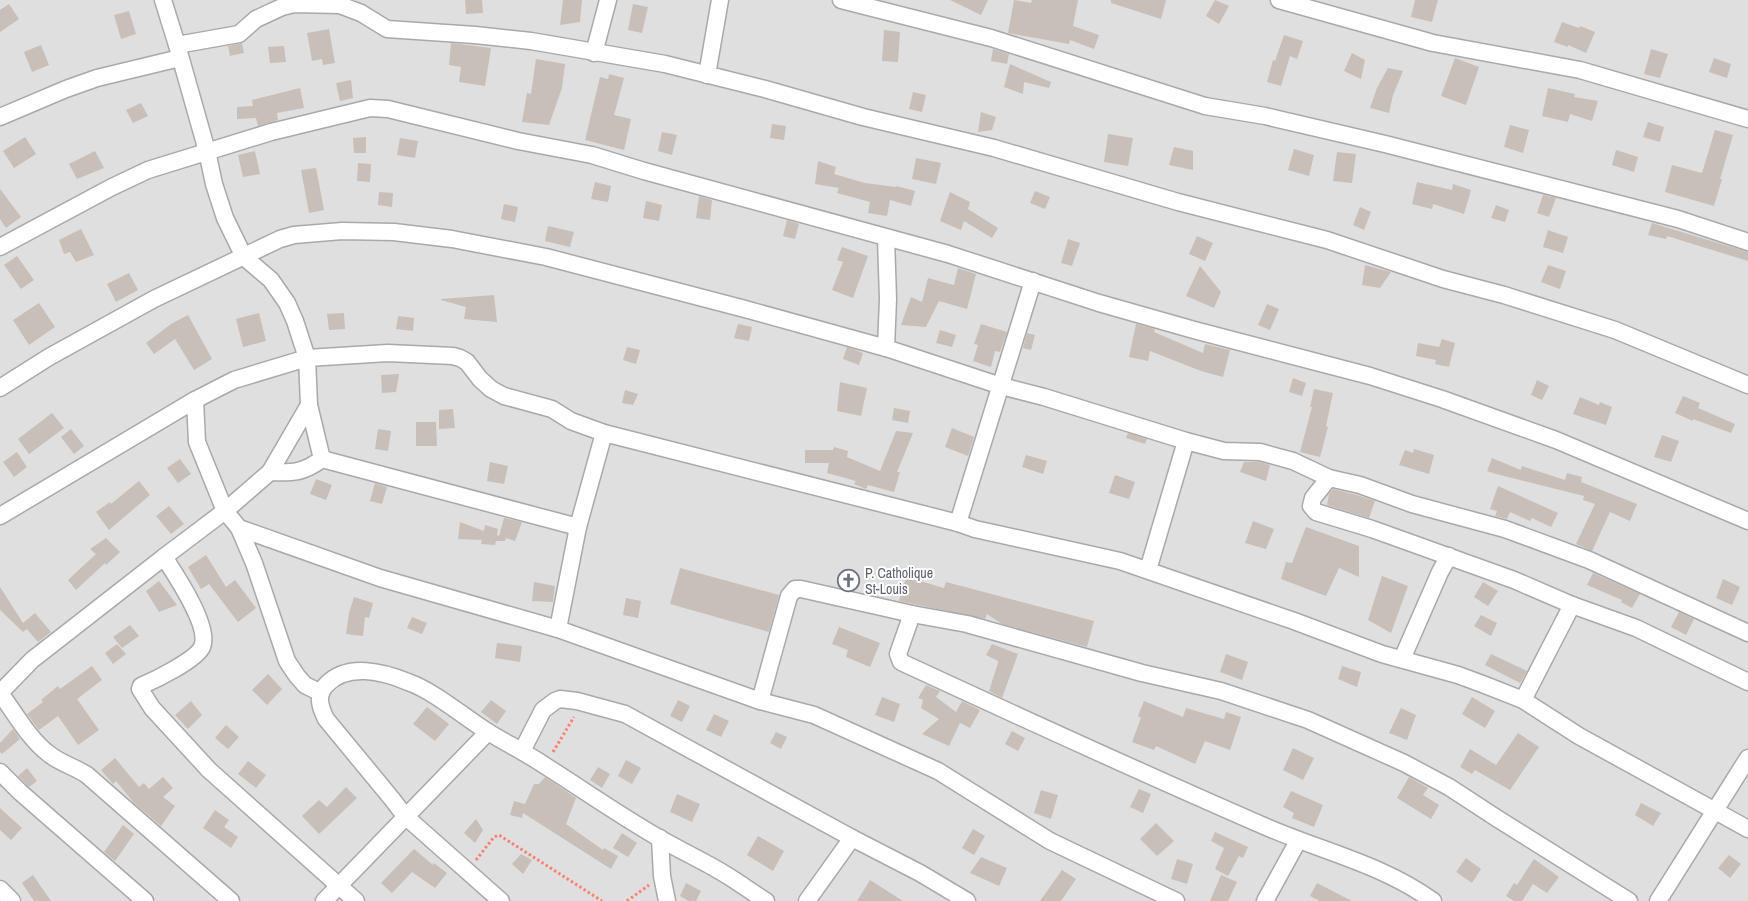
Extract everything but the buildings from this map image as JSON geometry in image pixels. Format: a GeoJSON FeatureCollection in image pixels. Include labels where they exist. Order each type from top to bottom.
{"type":"FeatureCollection","features":[{"type":"Feature","properties":{"kind":"street"},"geometry":{"type":"LineString","coordinates":[[163,0],[225,218],[244,257],[270,280],[288,303],[307,358],[309,406],[322,459]]}},
{"type":"Feature","properties":{"kind":"street"},"geometry":{"type":"LineString","coordinates":[[594,53],[608,0]]}},
{"type":"Feature","properties":{"kind":"street"},"geometry":{"type":"LineString","coordinates":[[707,75],[720,0]]}},
{"type":"Feature","properties":{"kind":"street"},"geometry":{"type":"LineString","coordinates":[[841,0],[991,38],[1205,106],[1265,116],[1404,148],[1668,216],[1748,242]]}},
{"type":"Feature","properties":{"kind":"street"},"geometry":{"type":"LineString","coordinates":[[1279,0],[1433,43],[1580,70],[1748,119]]}},
{"type":"Feature","properties":{"kind":"street"},"geometry":{"type":"LineString","coordinates":[[2,113],[97,78],[179,51],[239,34],[256,19],[270,11],[294,4],[361,7],[387,30],[530,40],[594,53],[665,64],[765,89],[863,117],[994,148],[1178,202],[1327,240],[1444,279],[1504,295],[1615,330],[1748,386]]}},
{"type":"Feature","properties":{"kind":"street"},"geometry":{"type":"LineString","coordinates":[[0,247],[112,187],[148,170],[271,132],[370,108],[388,109],[518,141],[592,155],[948,254],[1099,303],[1184,328],[1370,376],[1442,399],[1556,440],[1748,521]]}},
{"type":"Feature","properties":{"kind":"street"},"geometry":{"type":"LineString","coordinates":[[0,388],[49,357],[154,299],[280,239],[294,235],[342,231],[394,232],[452,239],[546,257],[746,309],[886,348],[1002,386],[1044,396],[1186,441],[1224,451],[1260,452],[1293,461],[1329,478],[1360,485],[1412,504],[1505,529],[1590,560],[1748,633]]}},
{"type":"Feature","properties":{"kind":"street"},"geometry":{"type":"LineString","coordinates":[[886,238],[888,299],[886,348]]}},
{"type":"Feature","properties":{"kind":"street"},"geometry":{"type":"LineString","coordinates":[[958,523],[1033,281]]}},
{"type":"Feature","properties":{"kind":"street"},"geometry":{"type":"LineString","coordinates":[[0,516],[195,400],[234,380],[307,358],[388,353],[453,356],[467,362],[480,379],[491,389],[504,396],[552,409],[571,421],[604,433],[958,523],[975,529],[1120,562],[1148,570],[1382,654],[1458,675],[1523,700],[1579,736],[1748,829]]}},
{"type":"Feature","properties":{"kind":"street"},"geometry":{"type":"LineString","coordinates":[[195,400],[197,442],[225,511],[239,528],[254,563],[287,661],[305,685],[321,693]]}},
{"type":"Feature","properties":{"kind":"street"},"geometry":{"type":"LineString","coordinates":[[231,901],[87,775],[74,766],[48,754],[34,739],[0,693],[32,660],[225,511],[270,472],[309,406]]}},
{"type":"Feature","properties":{"kind":"street"},"geometry":{"type":"LineString","coordinates":[[558,629],[578,527],[604,433]]}},
{"type":"Feature","properties":{"kind":"street"},"geometry":{"type":"LineString","coordinates":[[1148,570],[1186,441]]}},
{"type":"Feature","properties":{"kind":"street"},"geometry":{"type":"LineString","coordinates":[[270,472],[290,473],[303,471],[322,459],[578,527]]}},
{"type":"Feature","properties":{"kind":"street"},"geometry":{"type":"LineString","coordinates":[[1329,478],[1313,498],[1311,506],[1316,512],[1449,556],[1514,580],[1572,605],[1636,628],[1748,682]]}},
{"type":"Feature","properties":{"kind":"street"},"geometry":{"type":"LineString","coordinates":[[239,528],[380,578],[558,629],[760,701],[814,715],[938,771],[1050,840],[1176,901]]}},
{"type":"Feature","properties":{"kind":"street"},"geometry":{"type":"LineString","coordinates":[[1402,659],[1440,572],[1449,556]]}},
{"type":"Feature","properties":{"kind":"street"},"geometry":{"type":"LineString","coordinates":[[164,557],[190,600],[203,630],[204,640],[197,654],[141,686],[140,692],[202,763],[356,901]]}},
{"type":"Feature","properties":{"kind":"street"},"geometry":{"type":"LineString","coordinates":[[760,701],[789,596],[795,589],[967,624],[1142,673],[1221,691],[1308,720],[1404,763],[1449,787],[1498,820],[1629,901]]}},
{"type":"Feature","properties":{"kind":"street"},"geometry":{"type":"LineString","coordinates":[[1523,700],[1572,605]]}},
{"type":"Feature","properties":{"kind":"street"},"geometry":{"type":"LineString","coordinates":[[912,614],[898,654],[901,662],[1101,755],[1298,842],[1347,856],[1388,873],[1433,901]]}},
{"type":"Feature","properties":{"kind":"street"},"geometry":{"type":"LineString","coordinates":[[501,901],[405,816],[326,719],[320,704],[321,693],[330,681],[348,672],[374,672],[409,682],[422,688],[488,732],[522,751],[660,838],[727,875],[766,901]]}},
{"type":"Feature","properties":{"kind":"street"},"geometry":{"type":"LineString","coordinates":[[522,751],[543,710],[549,703],[560,699],[603,707],[625,714],[852,838],[920,872],[967,901]]}},
{"type":"Feature","properties":{"kind":"street"},"geometry":{"type":"LineString","coordinates":[[324,901],[488,732]]}},
{"type":"Feature","properties":{"kind":"street"},"geometry":{"type":"LineString","coordinates":[[1658,901],[1748,758]]}},
{"type":"Feature","properties":{"kind":"street"},"geometry":{"type":"LineString","coordinates":[[0,772],[20,792],[145,901]]}},
{"type":"Feature","properties":{"kind":"street"},"geometry":{"type":"LineString","coordinates":[[660,838],[662,876],[667,901]]}},
{"type":"Feature","properties":{"kind":"street"},"geometry":{"type":"LineString","coordinates":[[807,901],[852,838]]}},
{"type":"Feature","properties":{"kind":"street"},"geometry":{"type":"LineString","coordinates":[[1266,901],[1298,842]]}},
{"type":"Feature","properties":{"kind":"street"},"geometry":{"type":"LineString","coordinates":[[0,889],[12,901]]}},
{"type":"Feature","properties":{"kind":"path"},"geometry":{"type":"LineString","coordinates":[[544,765],[577,713]]}},
{"type":"Feature","properties":{"kind":"path"},"geometry":{"type":"LineString","coordinates":[[468,872],[494,837],[499,835],[602,901]]}},
{"type":"Feature","properties":{"kind":"path"},"geometry":{"type":"LineString","coordinates":[[627,901],[662,876]]}},
{"type":"Feature","properties":{"kind":"shaded area"},"geometry":{"type":"Polygon","coordinates":[[[0,0],[1748,0],[1748,901],[0,901],[0,0]]]}},
{"type":"Feature","properties":{"kind":"place","name":"P. Catholique St-Louis"},"geometry":{"type":"Point","coordinates":[849,581]}}]}
